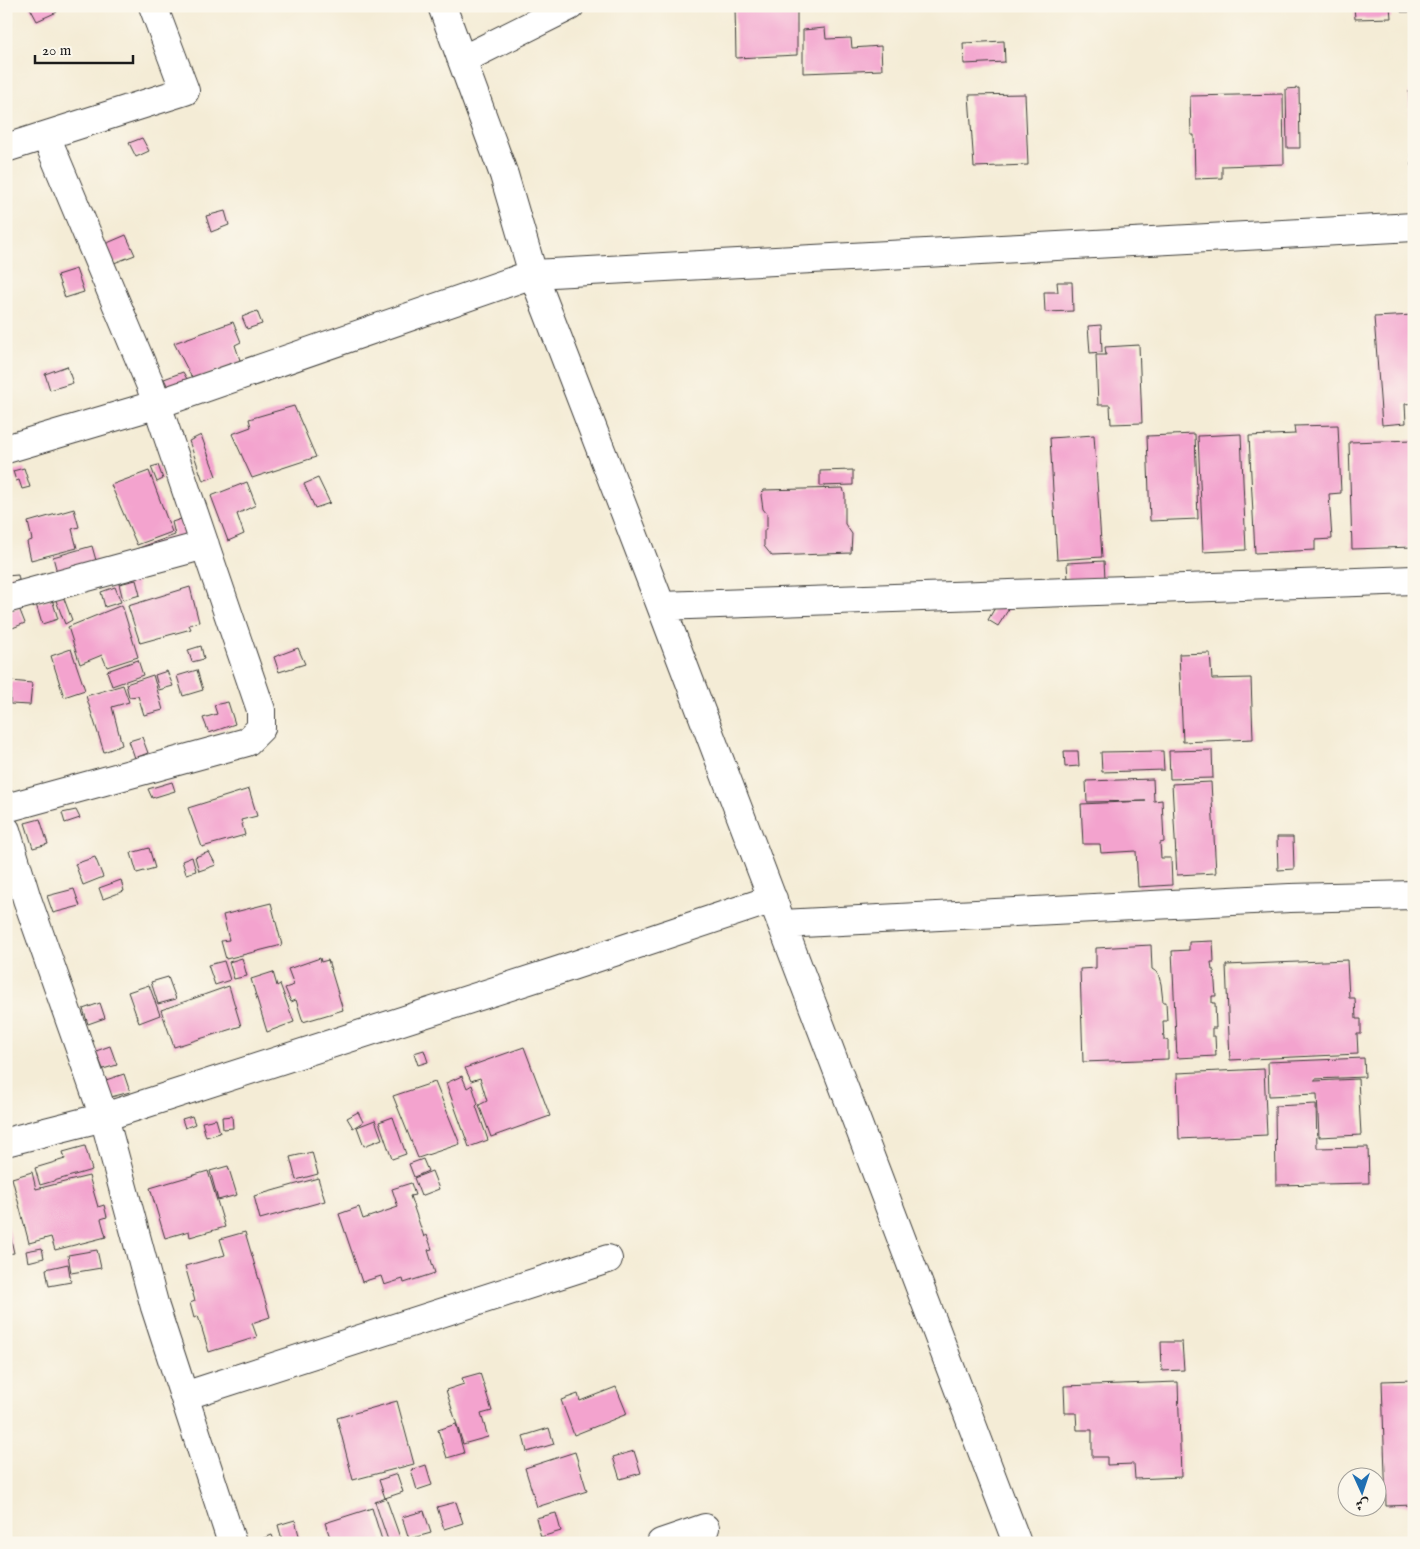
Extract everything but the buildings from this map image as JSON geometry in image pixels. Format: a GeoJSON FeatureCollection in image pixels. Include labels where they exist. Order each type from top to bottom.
{"type":"FeatureCollection","features":[{"type":"Feature","properties":{"kind":"street"},"geometry":{"type":"LineString","coordinates":[[6,148],[184,91],[153,6]]}},
{"type":"Feature","properties":{"kind":"street"},"geometry":{"type":"LineString","coordinates":[[442,6],[504,174],[532,274],[773,899],[1017,1543]]}},
{"type":"Feature","properties":{"kind":"street"},"geometry":{"type":"LineString","coordinates":[[462,60],[570,6]]}},
{"type":"Feature","properties":{"kind":"street"},"geometry":{"type":"LineString","coordinates":[[6,808],[247,742],[261,728],[261,710],[158,404],[46,136]]}},
{"type":"Feature","properties":{"kind":"street"},"geometry":{"type":"LineString","coordinates":[[6,450],[158,404],[532,274],[1414,227]]}},
{"type":"Feature","properties":{"kind":"street"},"geometry":{"type":"LineString","coordinates":[[6,599],[205,545]]}},
{"type":"Feature","properties":{"kind":"street"},"geometry":{"type":"LineString","coordinates":[[661,606],[1414,580]]}},
{"type":"Feature","properties":{"kind":"street"},"geometry":{"type":"LineString","coordinates":[[6,830],[17,902],[104,1118],[155,1306],[232,1543]]}},
{"type":"Feature","properties":{"kind":"street"},"geometry":{"type":"LineString","coordinates":[[782,924],[1290,898],[1414,895]]}},
{"type":"Feature","properties":{"kind":"street"},"geometry":{"type":"LineString","coordinates":[[6,1142],[104,1118],[773,899]]}},
{"type":"Feature","properties":{"kind":"street"},"geometry":{"type":"LineString","coordinates":[[184,1396],[608,1260]]}},
{"type":"Feature","properties":{"kind":"street"},"geometry":{"type":"LineString","coordinates":[[661,1543],[705,1528]]}}]}
